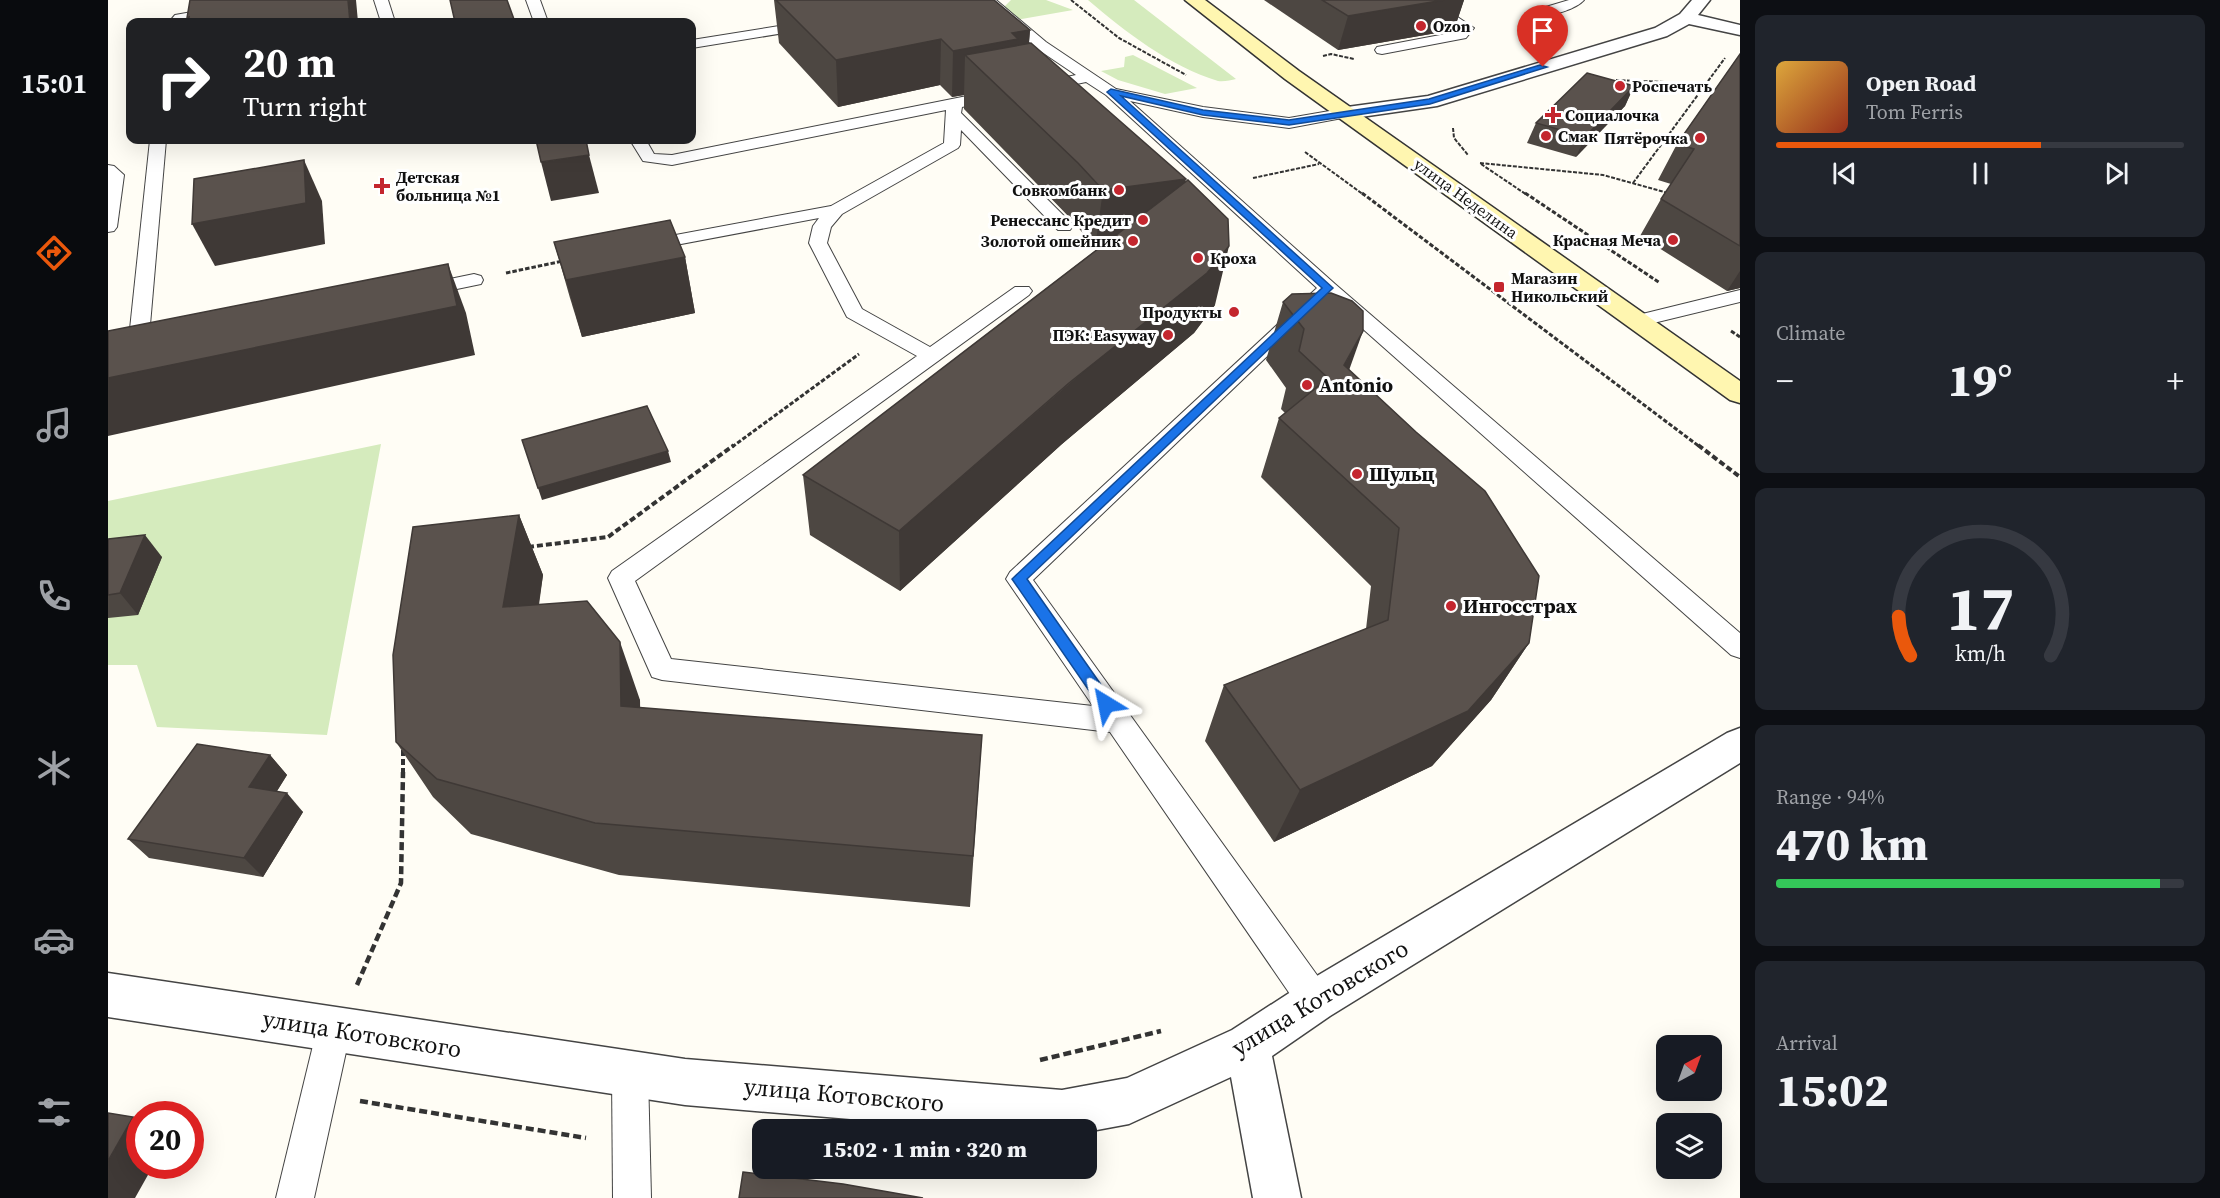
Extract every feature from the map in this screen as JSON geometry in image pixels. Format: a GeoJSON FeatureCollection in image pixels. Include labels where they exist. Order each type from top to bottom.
{"type":"FeatureCollection","features":[{"type":"Feature","properties":{"kind":"main road","name":"улица Неделина"},"geometry":{"type":"LineString","coordinates":[[1194,0],[1292,75],[1740,394]]}},
{"type":"Feature","properties":{"kind":"street"},"geometry":{"type":"LineString","coordinates":[[1347,113],[1430,102],[1661,32],[1686,18],[1701,0]]}},
{"type":"Feature","properties":{"kind":"street"},"geometry":{"type":"LineString","coordinates":[[1686,18],[1740,30]]}},
{"type":"Feature","properties":{"kind":"street","name":"улица Котовского"},"geometry":{"type":"LineString","coordinates":[[108,995],[344,1011],[630,1074],[697,1083],[1062,1113],[1129,1101],[1248,1046],[1315,1001],[1740,744]]}},
{"type":"Feature","properties":{"kind":"street"},"geometry":{"type":"LineString","coordinates":[[1248,1046],[1276,1198]]}},
{"type":"Feature","properties":{"kind":"lane"},"geometry":{"type":"LineString","coordinates":[[381,0],[387,18]]}},
{"type":"Feature","properties":{"kind":"lane"},"geometry":{"type":"LineString","coordinates":[[533,0],[540,18]]}},
{"type":"Feature","properties":{"kind":"lane"},"geometry":{"type":"LineString","coordinates":[[988,0],[1041,45],[1111,92],[1328,288],[1740,648]]}},
{"type":"Feature","properties":{"kind":"lane"},"geometry":{"type":"LineString","coordinates":[[1382,50],[1461,35],[1467,28],[1423,0]]}},
{"type":"Feature","properties":{"kind":"lane"},"geometry":{"type":"LineString","coordinates":[[1544,12],[1577,0]]}},
{"type":"Feature","properties":{"kind":"lane"},"geometry":{"type":"LineString","coordinates":[[180,18],[236,9]]}},
{"type":"Feature","properties":{"kind":"lane"},"geometry":{"type":"LineString","coordinates":[[696,43],[825,22]]}},
{"type":"Feature","properties":{"kind":"lane"},"geometry":{"type":"LineString","coordinates":[[640,144],[649,158],[672,160],[953,109],[1015,92],[1089,76]]}},
{"type":"Feature","properties":{"kind":"lane"},"geometry":{"type":"LineString","coordinates":[[1111,92],[1203,112],[1289,123],[1347,113]]}},
{"type":"Feature","properties":{"kind":"lane"},"geometry":{"type":"LineString","coordinates":[[578,258],[836,210],[952,146],[953,109]]}},
{"type":"Feature","properties":{"kind":"lane"},"geometry":{"type":"LineString","coordinates":[[953,109],[1064,226]]}},
{"type":"Feature","properties":{"kind":"lane"},"geometry":{"type":"LineString","coordinates":[[138,348],[158,144]]}},
{"type":"Feature","properties":{"kind":"lane"},"geometry":{"type":"LineString","coordinates":[[108,170],[116,175],[108,227]]}},
{"type":"Feature","properties":{"kind":"lane"},"geometry":{"type":"LineString","coordinates":[[836,210],[822,226],[818,243],[854,313],[933,357]]}},
{"type":"Feature","properties":{"kind":"lane"},"geometry":{"type":"LineString","coordinates":[[404,294],[474,280]]}},
{"type":"Feature","properties":{"kind":"lane"},"geometry":{"type":"LineString","coordinates":[[1315,1001],[1019,579],[1328,288]]}},
{"type":"Feature","properties":{"kind":"lane"},"geometry":{"type":"LineString","coordinates":[[1022,291],[933,357],[621,578],[662,669],[1119,721]]}},
{"type":"Feature","properties":{"kind":"lane"},"geometry":{"type":"LineString","coordinates":[[1637,321],[1740,296]]}},
{"type":"Feature","properties":{"kind":"lane"},"geometry":{"type":"LineString","coordinates":[[118,352],[161,343]]}},
{"type":"Feature","properties":{"kind":"lane"},"geometry":{"type":"LineString","coordinates":[[295,1198],[319,1094],[344,1011]]}},
{"type":"Feature","properties":{"kind":"lane"},"geometry":{"type":"LineString","coordinates":[[630,1074],[632,1198]]}},
{"type":"Feature","properties":{"kind":"path"},"geometry":{"type":"LineString","coordinates":[[1066,0],[1075,3]]}},
{"type":"Feature","properties":{"kind":"path"},"geometry":{"type":"LineString","coordinates":[[1071,0],[1119,38],[1190,78]]}},
{"type":"Feature","properties":{"kind":"path"},"geometry":{"type":"LineString","coordinates":[[1634,183],[1729,52]]}},
{"type":"Feature","properties":{"kind":"path"},"geometry":{"type":"LineString","coordinates":[[1318,57],[1326,62]]}},
{"type":"Feature","properties":{"kind":"path"},"geometry":{"type":"LineString","coordinates":[[1261,120],[1343,178],[1740,477]]}},
{"type":"Feature","properties":{"kind":"path"},"geometry":{"type":"LineString","coordinates":[[1458,120],[1453,128],[1454,138],[1466,154],[1740,337]]}},
{"type":"Feature","properties":{"kind":"path"},"geometry":{"type":"LineString","coordinates":[[1215,186],[1320,163]]}},
{"type":"Feature","properties":{"kind":"path"},"geometry":{"type":"LineString","coordinates":[[1480,163],[1603,174],[1667,193]]}},
{"type":"Feature","properties":{"kind":"path"},"geometry":{"type":"LineString","coordinates":[[474,280],[578,258]]}},
{"type":"Feature","properties":{"kind":"path"},"geometry":{"type":"LineString","coordinates":[[517,548],[608,537],[888,332]]}},
{"type":"Feature","properties":{"kind":"path"},"geometry":{"type":"LineString","coordinates":[[344,1011],[400,883],[403,743]]}},
{"type":"Feature","properties":{"kind":"path"},"geometry":{"type":"LineString","coordinates":[[1028,1060],[1040,1060],[1163,1031]]}},
{"type":"Feature","properties":{"kind":"path"},"geometry":{"type":"LineString","coordinates":[[319,1094],[632,1146]]}},
{"type":"Feature","properties":{"kind":"green space"},"geometry":{"type":"Polygon","coordinates":[[[1011,0],[1046,0],[1073,10],[1016,20],[1003,8],[1011,0]]]}},
{"type":"Feature","properties":{"kind":"green space"},"geometry":{"type":"Polygon","coordinates":[[[1088,0],[1134,0],[1236,79],[1218,81],[1183,67],[1133,36],[1088,0]]]}},
{"type":"Feature","properties":{"kind":"green space"},"geometry":{"type":"Polygon","coordinates":[[[1133,55],[1197,88],[1165,94],[1118,80],[1101,71],[1124,67],[1125,57],[1133,55]]]}},
{"type":"Feature","properties":{"kind":"green space"},"geometry":{"type":"Polygon","coordinates":[[[381,444],[327,735],[157,727],[137,665],[108,665],[108,501],[381,444]]]}},
{"type":"Feature","properties":{"kind":"building"},"geometry":{"type":"Polygon","coordinates":[[[190,0],[348,0],[350,18],[189,17],[187,18],[190,0]]]}},
{"type":"Feature","properties":{"kind":"building"},"geometry":{"type":"Polygon","coordinates":[[[450,0],[507,0],[514,18],[454,18],[450,0]]]}},
{"type":"Feature","properties":{"kind":"building"},"geometry":{"type":"Polygon","coordinates":[[[776,0],[994,0],[1030,30],[1012,33],[1018,39],[953,51],[941,39],[836,60],[776,0]]]}},
{"type":"Feature","properties":{"kind":"building"},"geometry":{"type":"Polygon","coordinates":[[[1322,0],[1444,0],[1348,16],[1322,0]]]}},
{"type":"Feature","properties":{"kind":"building"},"geometry":{"type":"Polygon","coordinates":[[[1031,43],[1186,179],[1103,190],[1078,163],[965,55],[1031,43]]]}},
{"type":"Feature","properties":{"kind":"building"},"geometry":{"type":"Polygon","coordinates":[[[1740,54],[1740,246],[1661,199],[1694,149],[1677,144],[1740,54]]]}},
{"type":"Feature","properties":{"kind":"building"},"geometry":{"type":"Polygon","coordinates":[[[1587,73],[1634,86],[1585,137],[1536,123],[1587,73]]]}},
{"type":"Feature","properties":{"kind":"building"},"geometry":{"type":"Polygon","coordinates":[[[537,144],[587,144],[589,155],[541,162],[537,144]]]}},
{"type":"Feature","properties":{"kind":"building"},"geometry":{"type":"Polygon","coordinates":[[[304,160],[306,203],[192,224],[194,179],[304,160]]]}},
{"type":"Feature","properties":{"kind":"building"},"geometry":{"type":"Polygon","coordinates":[[[1188,180],[1228,219],[1229,246],[1207,273],[1069,383],[899,531],[803,475],[1188,180]]]}},
{"type":"Feature","properties":{"kind":"building"},"geometry":{"type":"Polygon","coordinates":[[[670,220],[685,257],[566,280],[554,242],[670,220]]]}},
{"type":"Feature","properties":{"kind":"building"},"geometry":{"type":"Polygon","coordinates":[[[448,264],[457,306],[108,378],[108,331],[448,264]]]}},
{"type":"Feature","properties":{"kind":"building"},"geometry":{"type":"Polygon","coordinates":[[[1331,293],[1352,301],[1363,311],[1363,331],[1344,365],[1416,432],[1485,491],[1539,576],[1529,643],[1468,711],[1300,790],[1224,685],[1388,620],[1399,528],[1279,418],[1328,378],[1299,351],[1304,329],[1283,302],[1292,294],[1331,293]]]}},
{"type":"Feature","properties":{"kind":"building"},"geometry":{"type":"Polygon","coordinates":[[[647,406],[668,451],[538,488],[522,440],[647,406]]]}},
{"type":"Feature","properties":{"kind":"building"},"geometry":{"type":"Polygon","coordinates":[[[519,515],[503,607],[587,601],[620,642],[621,706],[982,735],[973,856],[595,823],[437,779],[396,742],[393,655],[413,527],[519,515]]]}},
{"type":"Feature","properties":{"kind":"building"},"geometry":{"type":"Polygon","coordinates":[[[145,535],[120,593],[108,595],[108,539],[145,535]]]}},
{"type":"Feature","properties":{"kind":"building"},"geometry":{"type":"Polygon","coordinates":[[[197,744],[270,755],[249,787],[287,793],[244,858],[128,839],[197,744]]]}},
{"type":"Feature","properties":{"kind":"building"},"geometry":{"type":"Polygon","coordinates":[[[108,1113],[126,1116],[126,1129],[108,1161],[108,1113]]]}},
{"type":"Feature","properties":{"kind":"building"},"geometry":{"type":"Polygon","coordinates":[[[743,1172],[752,1173],[752,1179],[801,1179],[923,1198],[739,1198],[743,1172]]]}},
{"type":"Feature","properties":{"kind":"place","name":"Ozon"},"geometry":{"type":"Point","coordinates":[1421,26]}},
{"type":"Feature","properties":{"kind":"place","name":"Роспечать"},"geometry":{"type":"Point","coordinates":[1620,86]}},
{"type":"Feature","properties":{"kind":"place","name":"Социалочка"},"geometry":{"type":"Point","coordinates":[1553,115]}},
{"type":"Feature","properties":{"kind":"place","name":"Смак"},"geometry":{"type":"Point","coordinates":[1546,136]}},
{"type":"Feature","properties":{"kind":"place","name":"Пятёрочка"},"geometry":{"type":"Point","coordinates":[1700,138]}},
{"type":"Feature","properties":{"kind":"place","name":"Детская больница №1"},"geometry":{"type":"Point","coordinates":[382,186]}},
{"type":"Feature","properties":{"kind":"place","name":"Совкомбанк"},"geometry":{"type":"Point","coordinates":[1119,190]}},
{"type":"Feature","properties":{"kind":"place","name":"Ренессанс Кредит"},"geometry":{"type":"Point","coordinates":[1143,220]}},
{"type":"Feature","properties":{"kind":"place","name":"Красная Меча"},"geometry":{"type":"Point","coordinates":[1673,240]}},
{"type":"Feature","properties":{"kind":"place","name":"Золотой ошейник"},"geometry":{"type":"Point","coordinates":[1133,241]}},
{"type":"Feature","properties":{"kind":"place","name":"Кроха"},"geometry":{"type":"Point","coordinates":[1198,258]}},
{"type":"Feature","properties":{"kind":"place","name":"Магазин Никольский"},"geometry":{"type":"Point","coordinates":[1499,287]}},
{"type":"Feature","properties":{"kind":"place","name":"Продукты"},"geometry":{"type":"Point","coordinates":[1234,312]}},
{"type":"Feature","properties":{"kind":"place","name":"ПЭК: Easyway"},"geometry":{"type":"Point","coordinates":[1168,335]}},
{"type":"Feature","properties":{"kind":"place","name":"Antonio"},"geometry":{"type":"Point","coordinates":[1307,385]}},
{"type":"Feature","properties":{"kind":"place","name":"Шульц"},"geometry":{"type":"Point","coordinates":[1357,474]}},
{"type":"Feature","properties":{"kind":"place","name":"Ингосстрах"},"geometry":{"type":"Point","coordinates":[1451,606]}},
{"type":"Feature","properties":{"kind":"route"},"geometry":{"type":"LineString","coordinates":[[1106,704],[1019,579],[1328,288],[1111,92],[1203,112],[1289,123],[1430,102],[1543,67]]}}]}
